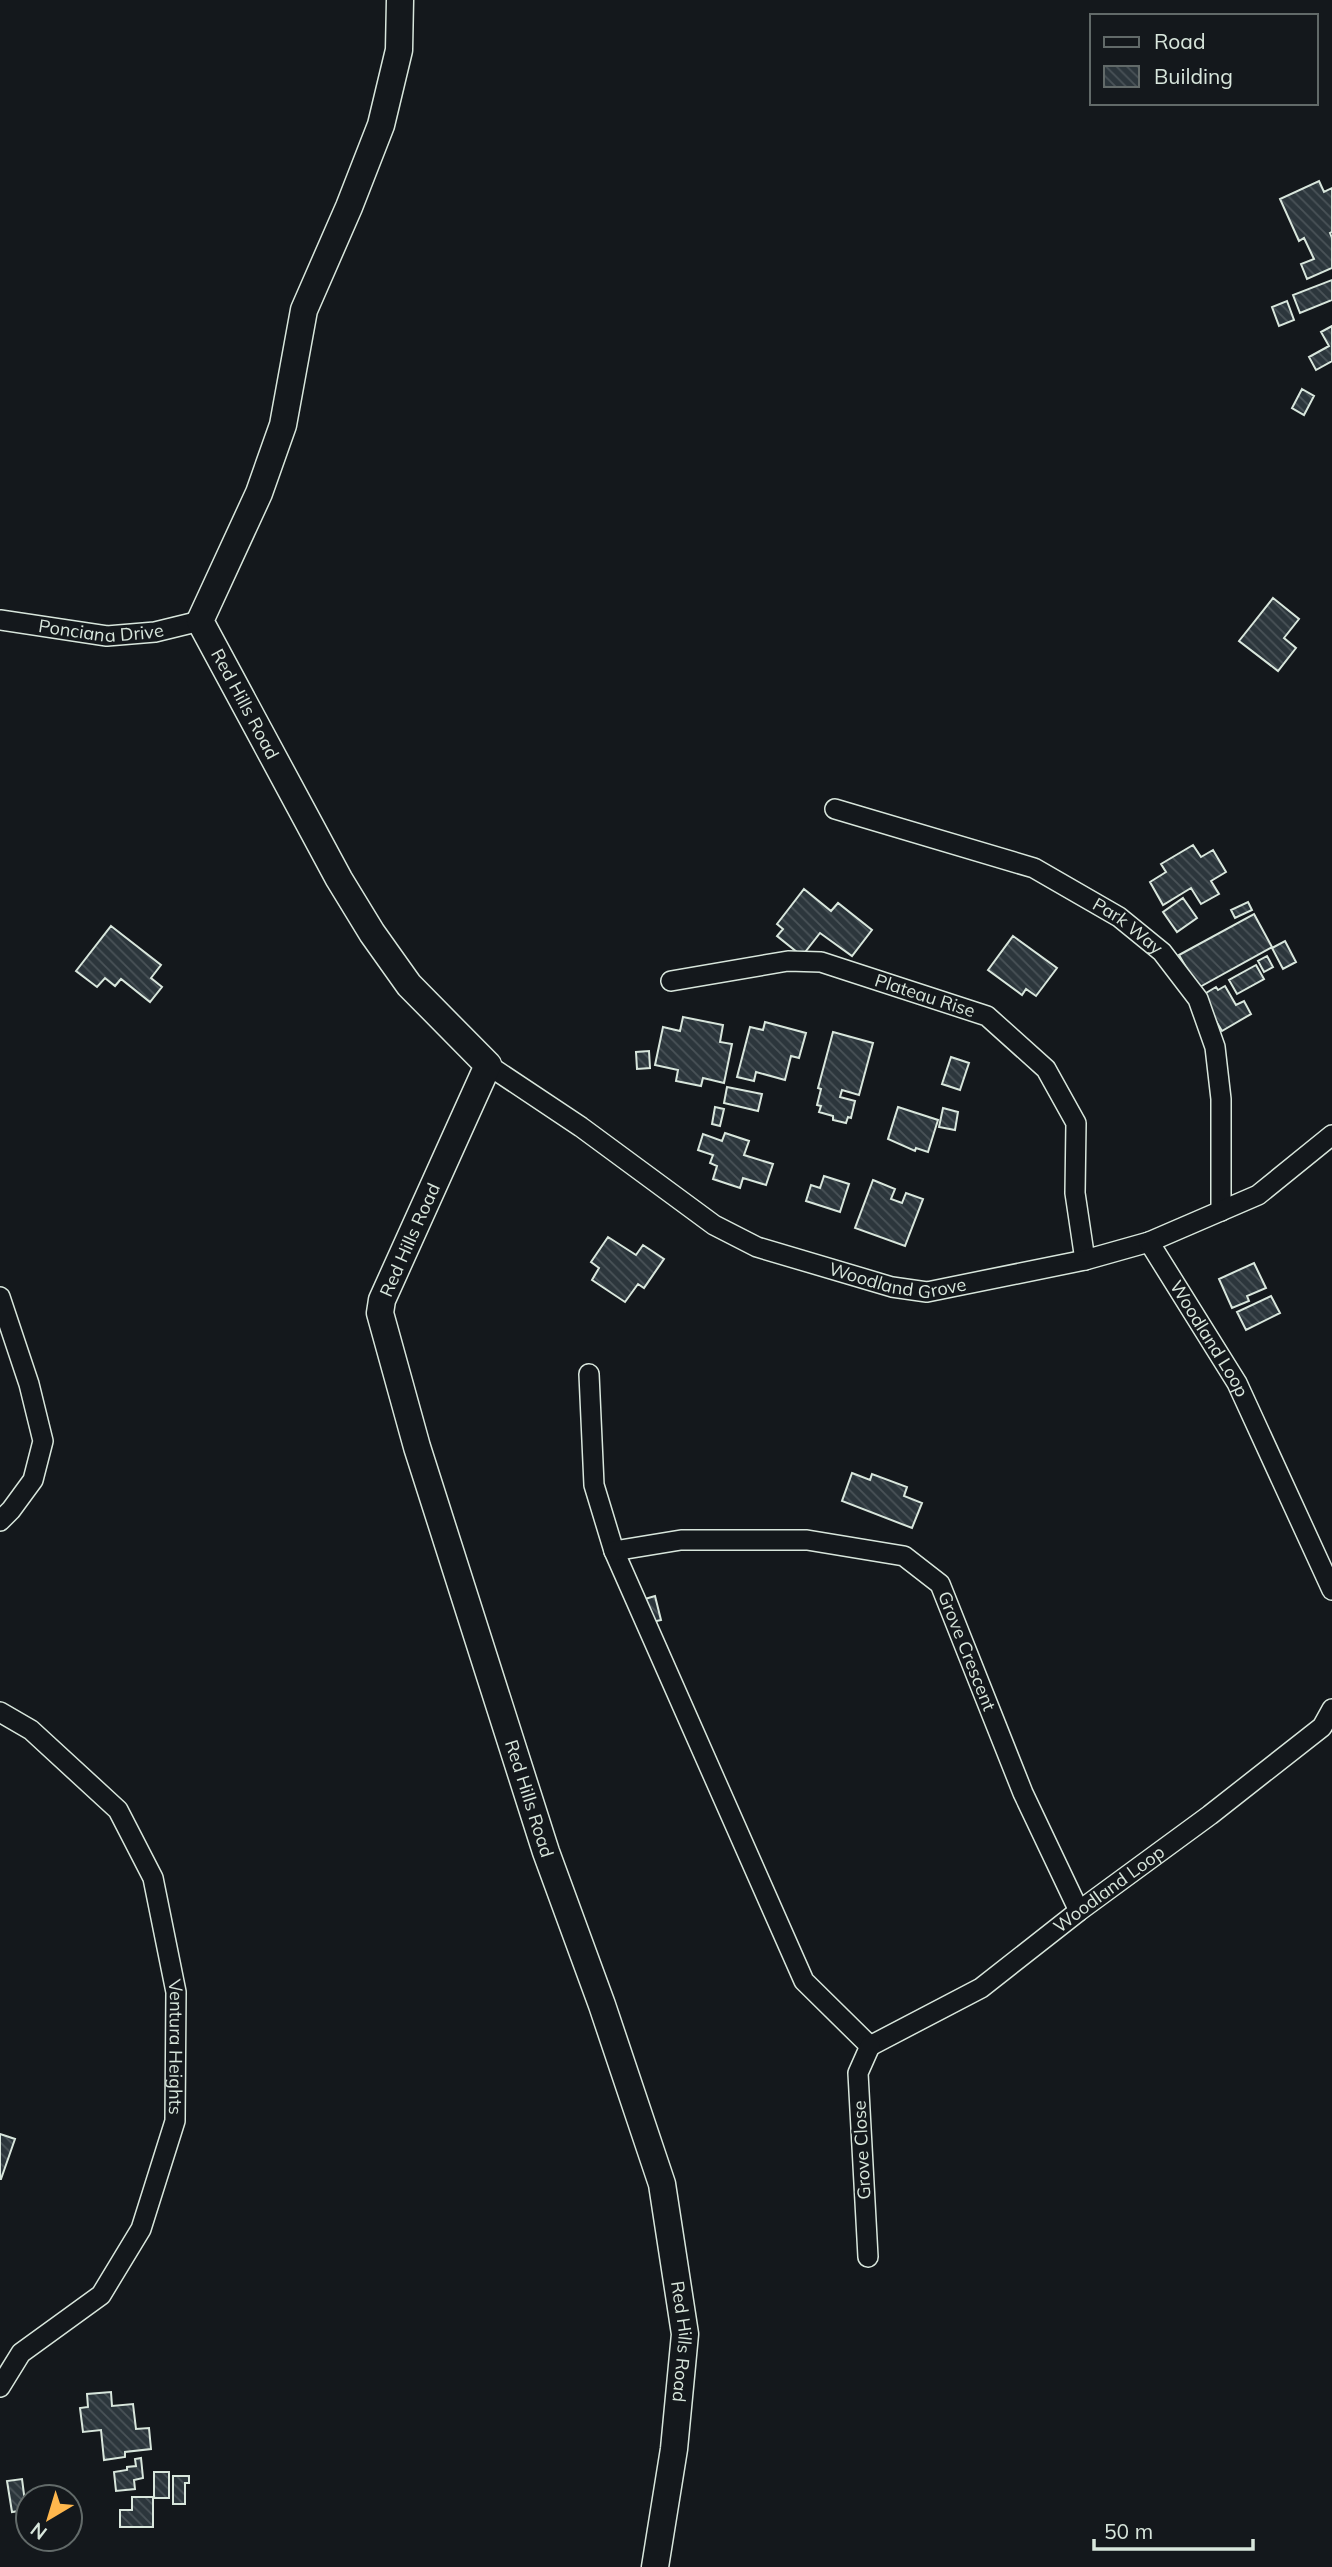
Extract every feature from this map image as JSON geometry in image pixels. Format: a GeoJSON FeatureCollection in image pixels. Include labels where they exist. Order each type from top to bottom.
{"type":"FeatureCollection","features":[{"type":"Feature","properties":{"kind":"main road"},"geometry":{"type":"LineString","coordinates":[[200,621],[259,493],[283,425],[304,310],[381,125],[399,50],[400,0]]}},
{"type":"Feature","properties":{"kind":"main road","name":"Red Hills Road"},"geometry":{"type":"LineString","coordinates":[[200,621],[372,933],[408,985],[488,1065],[382,1300],[380,1313],[417,1447],[546,1852],[602,2005],[662,2184],[685,2334],[674,2449],[655,2567]]}},
{"type":"Feature","properties":{"kind":"street","name":"Ponciana Drive"},"geometry":{"type":"LineString","coordinates":[[0,620],[107,636],[155,632],[200,621]]}},
{"type":"Feature","properties":{"kind":"street","name":"Park Way"},"geometry":{"type":"LineString","coordinates":[[835,809],[1034,868],[1119,917],[1163,952],[1198,999],[1215,1047],[1221,1099],[1221,1210]]}},
{"type":"Feature","properties":{"kind":"street","name":"Plateau Rise"},"geometry":{"type":"LineString","coordinates":[[671,981],[788,961],[821,962],[987,1016],[1046,1069],[1076,1123],[1075,1193],[1085,1260]]}},
{"type":"Feature","properties":{"kind":"street","name":"Woodland Grove"},"geometry":{"type":"LineString","coordinates":[[488,1065],[581,1127],[714,1225],[757,1247],[892,1287],[927,1292],[1085,1260],[1149,1242],[1258,1195],[1332,1135]]}},
{"type":"Feature","properties":{"kind":"street","name":"Woodland Loop"},"geometry":{"type":"LineString","coordinates":[[1149,1242],[1237,1383],[1332,1590]]}},
{"type":"Feature","properties":{"kind":"street"},"geometry":{"type":"LineString","coordinates":[[0,1297],[25,1371],[43,1441],[33,1480],[0,1521]]}},
{"type":"Feature","properties":{"kind":"street"},"geometry":{"type":"LineString","coordinates":[[589,1374],[594,1485],[614,1552],[804,1981],[870,2046]]}},
{"type":"Feature","properties":{"kind":"street","name":"Grove Crescent"},"geometry":{"type":"LineString","coordinates":[[614,1552],[681,1540],[807,1540],[904,1556],[940,1584],[1023,1793],[1079,1912]]}},
{"type":"Feature","properties":{"kind":"street","name":"Woodland Loop"},"geometry":{"type":"LineString","coordinates":[[870,2046],[981,1988],[1322,1727],[1332,1709]]}},
{"type":"Feature","properties":{"kind":"street","name":"Ventura Heights"},"geometry":{"type":"LineString","coordinates":[[0,1712],[31,1730],[118,1810],[153,1878],[176,1992],[175,2121],[141,2229],[101,2295],[21,2353],[0,2387]]}},
{"type":"Feature","properties":{"kind":"street","name":"Grove Close"},"geometry":{"type":"LineString","coordinates":[[868,2257],[858,2073],[870,2046]]}},
{"type":"Feature","properties":{"kind":"building"},"geometry":{"type":"Polygon","coordinates":[[[1319,181],[1324,192],[1332,188],[1332,268],[1307,279],[1301,264],[1314,259],[1304,238],[1299,241],[1280,199],[1319,181]]]}},
{"type":"Feature","properties":{"kind":"building"},"geometry":{"type":"Polygon","coordinates":[[[1332,280],[1332,300],[1300,313],[1293,295],[1332,280]]]}},
{"type":"Feature","properties":{"kind":"building"},"geometry":{"type":"Polygon","coordinates":[[[1287,301],[1294,320],[1279,326],[1272,307],[1287,301]]]}},
{"type":"Feature","properties":{"kind":"building"},"geometry":{"type":"Polygon","coordinates":[[[1332,326],[1332,361],[1316,370],[1309,357],[1329,346],[1321,332],[1332,326]]]}},
{"type":"Feature","properties":{"kind":"building"},"geometry":{"type":"Polygon","coordinates":[[[1302,389],[1314,396],[1304,415],[1292,408],[1302,389]]]}},
{"type":"Feature","properties":{"kind":"building"},"geometry":{"type":"Polygon","coordinates":[[[1273,598],[1299,619],[1284,638],[1296,648],[1278,671],[1239,641],[1273,598]]]}},
{"type":"Feature","properties":{"kind":"building"},"geometry":{"type":"Polygon","coordinates":[[[1193,845],[1201,857],[1213,850],[1226,872],[1211,881],[1219,894],[1201,904],[1191,888],[1163,905],[1150,882],[1166,872],[1161,864],[1193,845]]]}},
{"type":"Feature","properties":{"kind":"building"},"geometry":{"type":"Polygon","coordinates":[[[804,889],[831,911],[838,903],[872,930],[852,956],[820,933],[802,956],[777,936],[783,929],[777,924],[804,889]]]}},
{"type":"Feature","properties":{"kind":"building"},"geometry":{"type":"Polygon","coordinates":[[[1183,898],[1197,918],[1177,932],[1163,912],[1183,898]]]}},
{"type":"Feature","properties":{"kind":"building"},"geometry":{"type":"Polygon","coordinates":[[[1248,902],[1252,910],[1235,918],[1231,910],[1248,902]]]}},
{"type":"Feature","properties":{"kind":"building"},"geometry":{"type":"Polygon","coordinates":[[[1254,914],[1272,947],[1198,988],[1179,955],[1254,914]]]}},
{"type":"Feature","properties":{"kind":"building"},"geometry":{"type":"Polygon","coordinates":[[[111,926],[161,965],[151,978],[162,987],[150,1002],[121,979],[115,986],[105,978],[97,987],[76,971],[111,926]]]}},
{"type":"Feature","properties":{"kind":"building"},"geometry":{"type":"Polygon","coordinates":[[[1013,936],[1057,968],[1036,996],[1026,989],[1022,995],[988,970],[1013,936]]]}},
{"type":"Feature","properties":{"kind":"building"},"geometry":{"type":"Polygon","coordinates":[[[1285,941],[1296,962],[1283,969],[1272,948],[1285,941]]]}},
{"type":"Feature","properties":{"kind":"building"},"geometry":{"type":"Polygon","coordinates":[[[1267,956],[1273,967],[1264,972],[1258,961],[1267,956]]]}},
{"type":"Feature","properties":{"kind":"building"},"geometry":{"type":"Polygon","coordinates":[[[1256,965],[1264,979],[1237,994],[1229,980],[1256,965]]]}},
{"type":"Feature","properties":{"kind":"building"},"geometry":{"type":"Polygon","coordinates":[[[1225,986],[1236,1005],[1244,1001],[1251,1014],[1222,1031],[1201,996],[1216,987],[1218,990],[1225,986]]]}},
{"type":"Feature","properties":{"kind":"building"},"geometry":{"type":"Polygon","coordinates":[[[683,1017],[723,1025],[720,1042],[732,1044],[724,1083],[703,1078],[701,1086],[676,1081],[678,1070],[655,1065],[663,1027],[680,1031],[683,1017]]]}},
{"type":"Feature","properties":{"kind":"building"},"geometry":{"type":"Polygon","coordinates":[[[765,1022],[806,1033],[799,1058],[791,1056],[785,1080],[756,1072],[754,1081],[737,1077],[750,1027],[763,1030],[765,1022]]]}},
{"type":"Feature","properties":{"kind":"building"},"geometry":{"type":"Polygon","coordinates":[[[833,1032],[873,1043],[859,1095],[842,1090],[840,1097],[855,1101],[851,1118],[848,1117],[846,1123],[833,1120],[833,1116],[819,1112],[821,1106],[817,1105],[821,1089],[818,1088],[833,1032]]]}},
{"type":"Feature","properties":{"kind":"building"},"geometry":{"type":"Polygon","coordinates":[[[649,1051],[650,1068],[637,1069],[636,1052],[649,1051]]]}},
{"type":"Feature","properties":{"kind":"building"},"geometry":{"type":"Polygon","coordinates":[[[951,1057],[969,1063],[960,1090],[942,1084],[951,1057]]]}},
{"type":"Feature","properties":{"kind":"building"},"geometry":{"type":"Polygon","coordinates":[[[727,1087],[762,1094],[758,1111],[724,1103],[727,1087]]]}},
{"type":"Feature","properties":{"kind":"building"},"geometry":{"type":"Polygon","coordinates":[[[715,1107],[724,1109],[720,1126],[712,1124],[715,1107]]]}},
{"type":"Feature","properties":{"kind":"building"},"geometry":{"type":"Polygon","coordinates":[[[898,1107],[938,1120],[928,1152],[916,1148],[915,1151],[888,1139],[898,1107]]]}},
{"type":"Feature","properties":{"kind":"building"},"geometry":{"type":"Polygon","coordinates":[[[943,1108],[958,1112],[955,1130],[939,1127],[943,1108]]]}},
{"type":"Feature","properties":{"kind":"building"},"geometry":{"type":"Polygon","coordinates":[[[725,1133],[749,1141],[744,1155],[773,1164],[766,1185],[743,1178],[740,1188],[713,1179],[717,1166],[710,1163],[713,1155],[698,1150],[703,1134],[722,1141],[725,1133]]]}},
{"type":"Feature","properties":{"kind":"building"},"geometry":{"type":"Polygon","coordinates":[[[824,1176],[849,1184],[840,1212],[806,1201],[811,1185],[820,1188],[824,1176]]]}},
{"type":"Feature","properties":{"kind":"building"},"geometry":{"type":"Polygon","coordinates":[[[873,1180],[895,1189],[891,1199],[902,1203],[906,1193],[923,1199],[905,1246],[855,1228],[873,1180]]]}},
{"type":"Feature","properties":{"kind":"building"},"geometry":{"type":"Polygon","coordinates":[[[608,1237],[636,1255],[643,1245],[664,1259],[644,1288],[638,1284],[625,1302],[592,1280],[599,1268],[591,1262],[608,1237]]]}},
{"type":"Feature","properties":{"kind":"building"},"geometry":{"type":"Polygon","coordinates":[[[1254,1263],[1266,1288],[1247,1296],[1249,1301],[1232,1308],[1219,1279],[1254,1263]]]}},
{"type":"Feature","properties":{"kind":"building"},"geometry":{"type":"Polygon","coordinates":[[[1271,1296],[1280,1313],[1246,1330],[1237,1312],[1271,1296]]]}},
{"type":"Feature","properties":{"kind":"building"},"geometry":{"type":"Polygon","coordinates":[[[852,1473],[870,1480],[872,1474],[907,1487],[904,1496],[922,1503],[912,1528],[842,1501],[852,1473]]]}},
{"type":"Feature","properties":{"kind":"building"},"geometry":{"type":"Polygon","coordinates":[[[655,1596],[661,1620],[652,1622],[645,1599],[655,1596]]]}},
{"type":"Feature","properties":{"kind":"building"},"geometry":{"type":"Polygon","coordinates":[[[0,2134],[15,2139],[1,2179],[0,2179],[0,2134]]]}},
{"type":"Feature","properties":{"kind":"building"},"geometry":{"type":"Polygon","coordinates":[[[111,2392],[112,2406],[133,2404],[136,2429],[149,2428],[151,2449],[125,2452],[125,2457],[104,2460],[101,2430],[83,2432],[80,2408],[88,2407],[87,2394],[111,2392]]]}},
{"type":"Feature","properties":{"kind":"building"},"geometry":{"type":"Polygon","coordinates":[[[141,2458],[143,2478],[134,2480],[135,2489],[116,2491],[114,2472],[136,2466],[135,2459],[141,2458]]]}},
{"type":"Feature","properties":{"kind":"building"},"geometry":{"type":"Polygon","coordinates":[[[154,2472],[169,2472],[169,2498],[154,2498],[154,2472]]]}},
{"type":"Feature","properties":{"kind":"building"},"geometry":{"type":"Polygon","coordinates":[[[173,2476],[189,2476],[189,2483],[185,2483],[185,2504],[173,2504],[173,2476]]]}},
{"type":"Feature","properties":{"kind":"building"},"geometry":{"type":"Polygon","coordinates":[[[22,2479],[23,2483],[14,2483],[14,2512],[12,2512],[7,2481],[22,2479]]]}},
{"type":"Feature","properties":{"kind":"building"},"geometry":{"type":"Polygon","coordinates":[[[132,2497],[153,2497],[153,2527],[120,2527],[120,2510],[132,2510],[132,2497]]]}}]}
